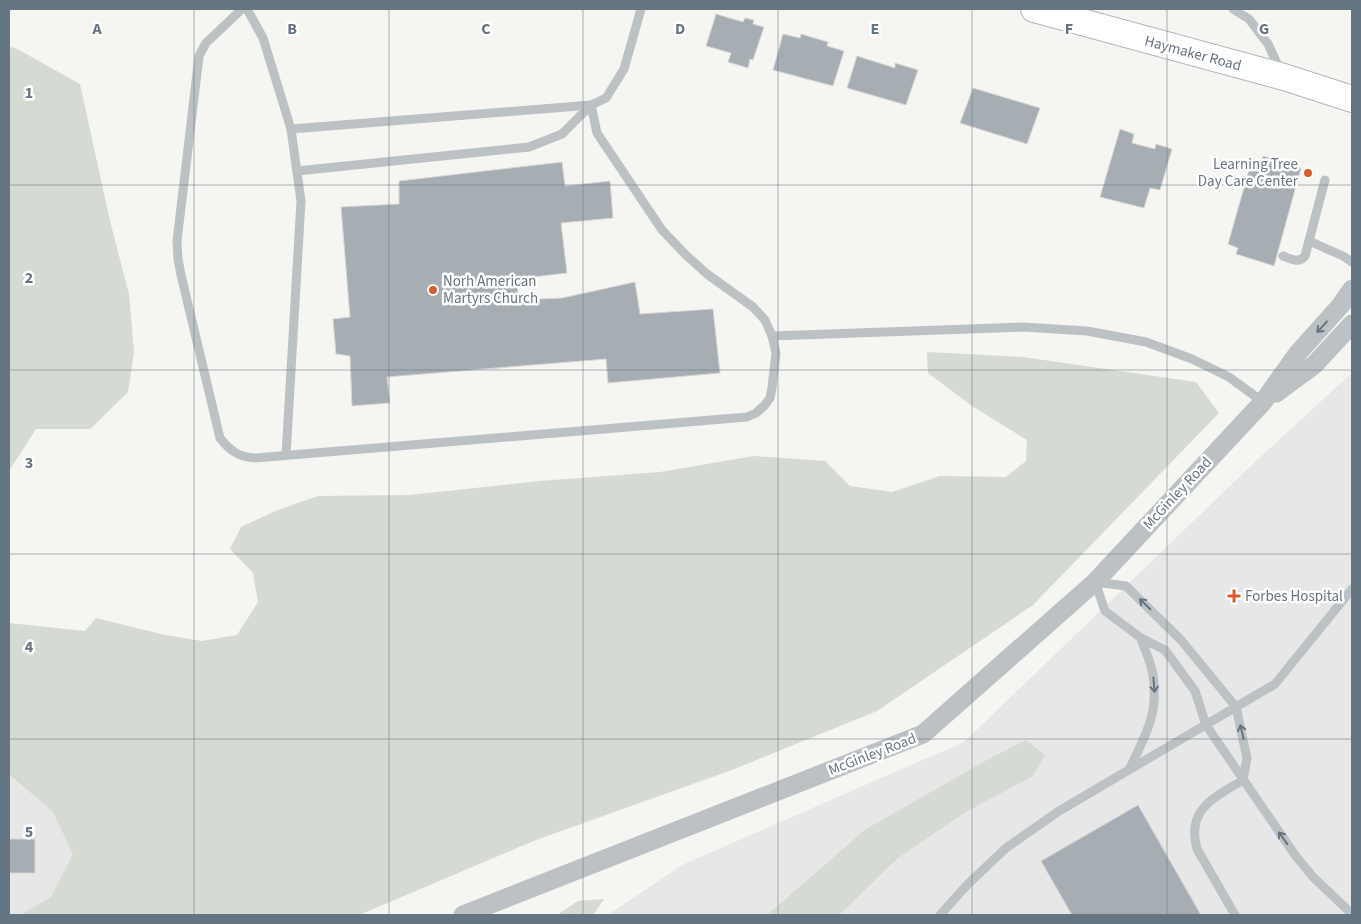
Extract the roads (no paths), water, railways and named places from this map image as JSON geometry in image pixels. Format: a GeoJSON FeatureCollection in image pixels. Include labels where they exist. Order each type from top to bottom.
{"type":"FeatureCollection","features":[{"type":"Feature","properties":{"kind":"main road","name":"Haymaker Road"},"geometry":{"type":"LineString","coordinates":[[1034,9],[1284,78],[1352,99]]}},
{"type":"Feature","properties":{"kind":"main road"},"geometry":{"type":"LineString","coordinates":[[1284,78],[1352,118]]}},
{"type":"Feature","properties":{"kind":"street","name":"McGinley Road"},"geometry":{"type":"LineString","coordinates":[[463,915],[487,909],[923,734],[1095,582],[1263,402],[1298,353],[1341,305],[1352,289]]}},
{"type":"Feature","properties":{"kind":"street","name":"McGinley Road"},"geometry":{"type":"LineString","coordinates":[[1263,402],[1314,365],[1352,324]]}},
{"type":"Feature","properties":{"kind":"lane"},"geometry":{"type":"LineString","coordinates":[[242,9],[206,43],[200,56],[177,241],[180,275],[220,438],[235,454],[244,457],[286,456],[748,417],[764,406],[770,398],[776,353],[772,336],[765,320],[753,307],[707,274],[686,256],[662,230],[597,133],[592,105]]}},
{"type":"Feature","properties":{"kind":"lane"},"geometry":{"type":"LineString","coordinates":[[247,9],[263,38],[291,130],[301,201],[286,456]]}},
{"type":"Feature","properties":{"kind":"lane"},"geometry":{"type":"LineString","coordinates":[[297,170],[529,147],[562,134],[592,105],[606,98],[624,69],[640,9]]}},
{"type":"Feature","properties":{"kind":"lane"},"geometry":{"type":"LineString","coordinates":[[1233,9],[1250,19],[1268,44],[1284,78]]}},
{"type":"Feature","properties":{"kind":"lane"},"geometry":{"type":"LineString","coordinates":[[291,130],[592,105]]}},
{"type":"Feature","properties":{"kind":"lane"},"geometry":{"type":"LineString","coordinates":[[1282,256],[1296,261],[1302,260],[1305,256],[1325,180]]}},
{"type":"Feature","properties":{"kind":"lane"},"geometry":{"type":"LineString","coordinates":[[1309,241],[1352,262]]}},
{"type":"Feature","properties":{"kind":"lane"},"geometry":{"type":"LineString","coordinates":[[772,336],[1023,327],[1087,331],[1146,342],[1192,359],[1230,377],[1263,402]]}},
{"type":"Feature","properties":{"kind":"lane"},"geometry":{"type":"LineString","coordinates":[[1235,915],[1197,849],[1194,827],[1197,816],[1203,806],[1243,780],[1247,758],[1236,707],[1182,640],[1126,586],[1095,582],[1105,611],[1140,638],[1165,650],[1195,691],[1206,724],[1243,780],[1295,855],[1313,877],[1352,914]]}},
{"type":"Feature","properties":{"kind":"lane"},"geometry":{"type":"LineString","coordinates":[[940,915],[967,885],[1006,848],[1059,811],[1275,684],[1352,589]]}},
{"type":"Feature","properties":{"kind":"lane"},"geometry":{"type":"LineString","coordinates":[[1129,770],[1150,725],[1155,701],[1153,673],[1140,638]]}},
{"type":"Feature","properties":{"kind":"place","name":"Learning Tree Day Care Center"},"geometry":{"type":"Point","coordinates":[1308,173]}},
{"type":"Feature","properties":{"kind":"place","name":"Norh American Martyrs Church"},"geometry":{"type":"Point","coordinates":[433,290]}},
{"type":"Feature","properties":{"kind":"place","name":"Forbes Hospital"},"geometry":{"type":"Point","coordinates":[1234,596]}}]}
